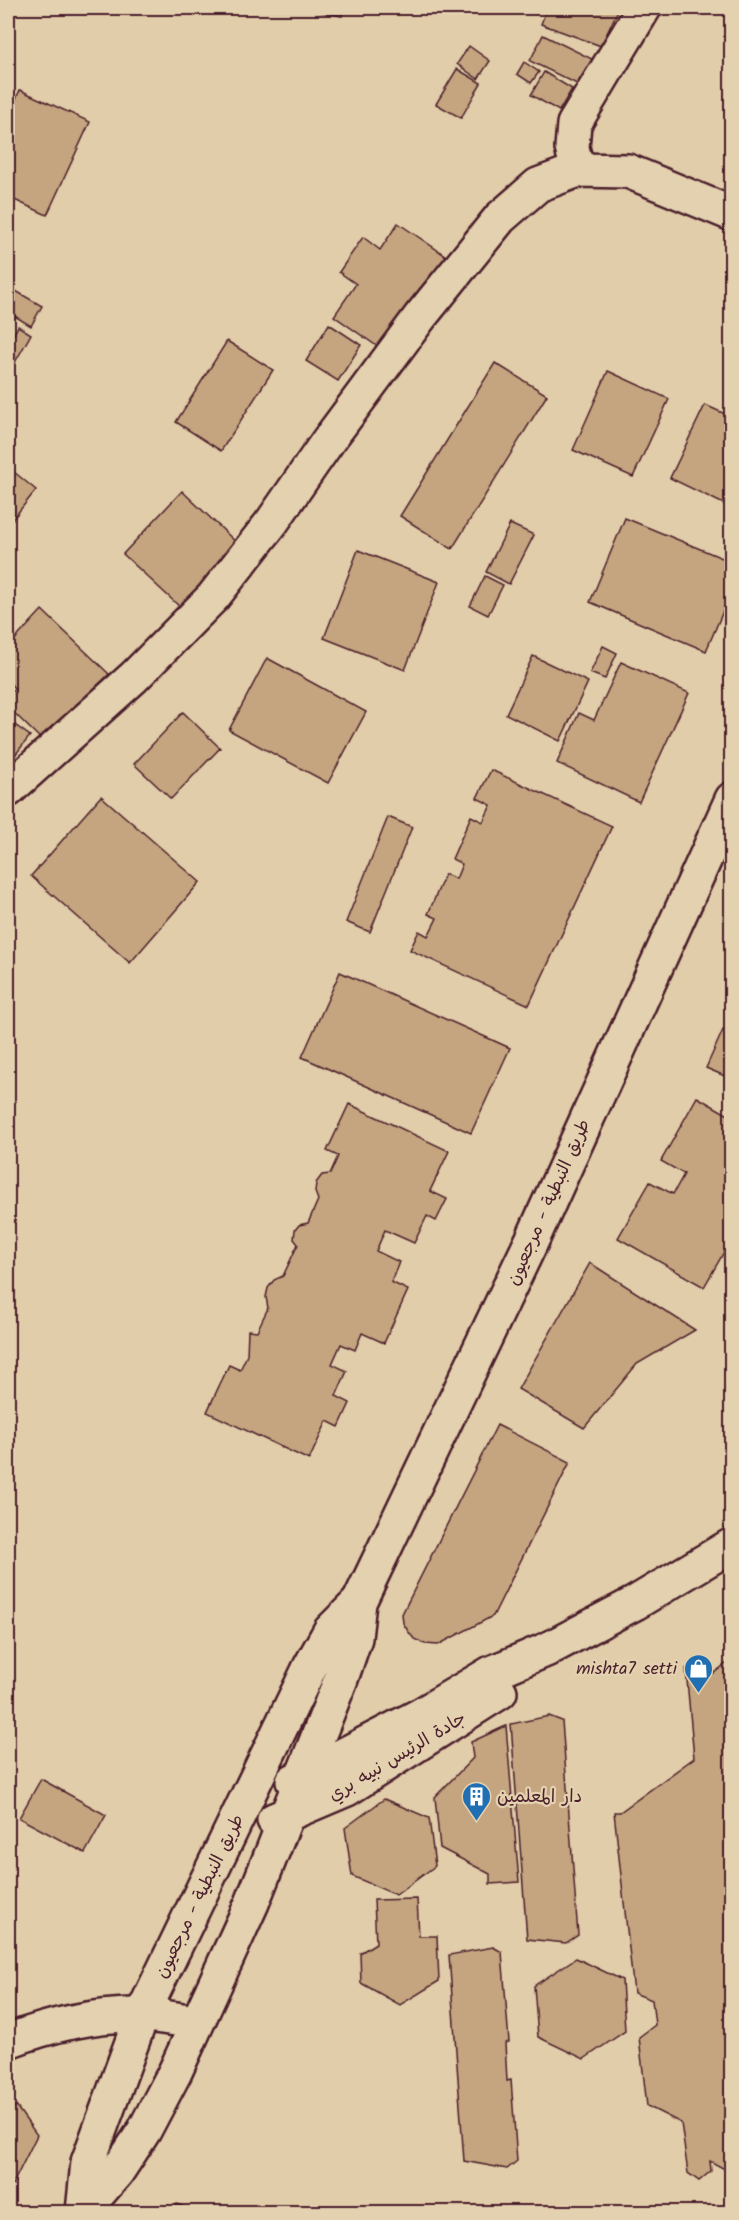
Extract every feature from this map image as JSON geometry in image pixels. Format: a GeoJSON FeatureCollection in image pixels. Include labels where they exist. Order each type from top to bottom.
{"type":"FeatureCollection","features":[{"type":"Feature","properties":{"kind":"main road"},"geometry":{"type":"LineString","coordinates":[[579,170],[572,148],[574,124],[644,8]]}},
{"type":"Feature","properties":{"kind":"main road"},"geometry":{"type":"LineString","coordinates":[[8,790],[134,677],[213,597],[272,522],[328,441],[420,317],[500,218],[538,185],[579,170],[628,171],[732,214]]}},
{"type":"Feature","properties":{"kind":"main road","name":"طريق النبطية - مرجعيون"},"geometry":{"type":"LineString","coordinates":[[83,2211],[117,2172],[144,2131],[174,2072],[252,1903],[355,1638],[359,1602],[533,1238],[732,799]]}},
{"type":"Feature","properties":{"kind":"main road","name":"جادة الرئيس نبيه بري"},"geometry":{"type":"LineString","coordinates":[[247,1797],[300,1779],[419,1716],[491,1673],[548,1649],[634,1603],[732,1545]]}},
{"type":"Feature","properties":{"kind":"main road","name":"طريق النبطية - مرجعيون"},"geometry":{"type":"LineString","coordinates":[[83,2211],[88,2162],[142,2015],[310,1666],[330,1631],[359,1602]]}},
{"type":"Feature","properties":{"kind":"main road","name":"جادة الرئيس نبيه بري"},"geometry":{"type":"LineString","coordinates":[[229,1833],[285,1817],[347,1789],[518,1680],[548,1649]]}},
{"type":"Feature","properties":{"kind":"main road"},"geometry":{"type":"LineString","coordinates":[[8,2041],[70,2021],[106,2016],[142,2015],[196,2022]]}},
{"type":"Feature","properties":{"kind":"building"},"geometry":{"type":"Polygon","coordinates":[[[302,8],[344,8],[342,16],[302,8]]]}},
{"type":"Feature","properties":{"kind":"building"},"geometry":{"type":"Polygon","coordinates":[[[547,8],[619,8],[601,46],[541,24],[547,8]]]}},
{"type":"Feature","properties":{"kind":"building"},"geometry":{"type":"Polygon","coordinates":[[[543,35],[594,60],[581,86],[530,61],[543,35]]]}},
{"type":"Feature","properties":{"kind":"building"},"geometry":{"type":"Polygon","coordinates":[[[469,46],[490,61],[478,79],[457,64],[469,46]]]}},
{"type":"Feature","properties":{"kind":"building"},"geometry":{"type":"Polygon","coordinates":[[[524,62],[539,72],[531,83],[517,74],[524,62]]]}},
{"type":"Feature","properties":{"kind":"building"},"geometry":{"type":"Polygon","coordinates":[[[457,69],[481,83],[461,118],[436,104],[457,69]]]}},
{"type":"Feature","properties":{"kind":"building"},"geometry":{"type":"Polygon","coordinates":[[[544,72],[572,89],[559,111],[531,95],[544,72]]]}},
{"type":"Feature","properties":{"kind":"building"},"geometry":{"type":"Polygon","coordinates":[[[20,90],[90,122],[47,215],[8,197],[8,116],[20,90]]]}},
{"type":"Feature","properties":{"kind":"building"},"geometry":{"type":"Polygon","coordinates":[[[398,223],[446,256],[381,349],[334,316],[356,284],[339,272],[363,237],[380,250],[398,223]]]}},
{"type":"Feature","properties":{"kind":"building"},"geometry":{"type":"Polygon","coordinates":[[[14,290],[42,306],[31,326],[8,312],[8,302],[14,290]]]}},
{"type":"Feature","properties":{"kind":"building"},"geometry":{"type":"Polygon","coordinates":[[[8,314],[15,317],[8,333],[8,314]]]}},
{"type":"Feature","properties":{"kind":"building"},"geometry":{"type":"Polygon","coordinates":[[[329,324],[361,345],[338,381],[306,361],[329,324]]]}},
{"type":"Feature","properties":{"kind":"building"},"geometry":{"type":"Polygon","coordinates":[[[18,326],[31,334],[13,366],[8,363],[8,346],[18,326]]]}},
{"type":"Feature","properties":{"kind":"building"},"geometry":{"type":"Polygon","coordinates":[[[227,341],[273,370],[221,451],[176,422],[227,341]]]}},
{"type":"Feature","properties":{"kind":"building"},"geometry":{"type":"Polygon","coordinates":[[[495,363],[547,395],[452,549],[400,516],[495,363]]]}},
{"type":"Feature","properties":{"kind":"building"},"geometry":{"type":"Polygon","coordinates":[[[608,371],[669,399],[633,477],[573,450],[608,371]]]}},
{"type":"Feature","properties":{"kind":"building"},"geometry":{"type":"Polygon","coordinates":[[[705,405],[732,417],[732,508],[670,478],[705,405]]]}},
{"type":"Feature","properties":{"kind":"building"},"geometry":{"type":"Polygon","coordinates":[[[8,467],[36,490],[8,525],[8,467]]]}},
{"type":"Feature","properties":{"kind":"building"},"geometry":{"type":"Polygon","coordinates":[[[182,491],[240,546],[181,608],[123,554],[182,491]]]}},
{"type":"Feature","properties":{"kind":"building"},"geometry":{"type":"Polygon","coordinates":[[[625,518],[732,562],[732,590],[706,651],[590,602],[625,518]]]}},
{"type":"Feature","properties":{"kind":"building"},"geometry":{"type":"Polygon","coordinates":[[[510,524],[534,535],[509,584],[486,572],[510,524]]]}},
{"type":"Feature","properties":{"kind":"building"},"geometry":{"type":"Polygon","coordinates":[[[358,550],[439,582],[405,670],[324,638],[358,550]]]}},
{"type":"Feature","properties":{"kind":"building"},"geometry":{"type":"Polygon","coordinates":[[[485,576],[503,585],[488,615],[470,606],[485,576]]]}},
{"type":"Feature","properties":{"kind":"building"},"geometry":{"type":"Polygon","coordinates":[[[42,610],[109,674],[44,742],[8,707],[8,696],[15,689],[8,681],[8,647],[42,610]]]}},
{"type":"Feature","properties":{"kind":"building"},"geometry":{"type":"Polygon","coordinates":[[[603,646],[617,653],[605,679],[590,673],[603,646]]]}},
{"type":"Feature","properties":{"kind":"building"},"geometry":{"type":"Polygon","coordinates":[[[533,656],[588,682],[560,741],[506,714],[533,656]]]}},
{"type":"Feature","properties":{"kind":"building"},"geometry":{"type":"Polygon","coordinates":[[[267,658],[366,712],[328,783],[229,730],[267,658]]]}},
{"type":"Feature","properties":{"kind":"building"},"geometry":{"type":"Polygon","coordinates":[[[621,662],[689,693],[639,802],[557,763],[579,713],[594,720],[621,662]]]}},
{"type":"Feature","properties":{"kind":"building"},"geometry":{"type":"Polygon","coordinates":[[[183,712],[220,748],[171,799],[134,764],[183,712]]]}},
{"type":"Feature","properties":{"kind":"building"},"geometry":{"type":"Polygon","coordinates":[[[8,720],[30,736],[12,759],[8,756],[8,720]]]}},
{"type":"Feature","properties":{"kind":"building"},"geometry":{"type":"Polygon","coordinates":[[[491,770],[612,826],[529,1005],[410,950],[419,931],[428,936],[437,918],[428,914],[445,874],[456,879],[462,864],[452,859],[471,816],[483,822],[491,805],[477,798],[491,770]]]}},
{"type":"Feature","properties":{"kind":"building"},"geometry":{"type":"Polygon","coordinates":[[[101,796],[200,882],[130,963],[31,876],[101,796]]]}},
{"type":"Feature","properties":{"kind":"building"},"geometry":{"type":"Polygon","coordinates":[[[388,817],[412,827],[370,932],[346,922],[388,817]]]}},
{"type":"Feature","properties":{"kind":"building"},"geometry":{"type":"Polygon","coordinates":[[[340,972],[510,1048],[471,1133],[302,1057],[340,972]]]}},
{"type":"Feature","properties":{"kind":"building"},"geometry":{"type":"Polygon","coordinates":[[[723,1030],[732,1032],[732,1079],[706,1068],[723,1030]]]}},
{"type":"Feature","properties":{"kind":"building"},"geometry":{"type":"Polygon","coordinates":[[[697,1097],[732,1117],[732,1238],[704,1287],[618,1238],[650,1182],[673,1194],[684,1174],[661,1161],[697,1097]]]}},
{"type":"Feature","properties":{"kind":"building"},"geometry":{"type":"Polygon","coordinates":[[[349,1104],[449,1151],[430,1191],[447,1199],[436,1221],[427,1216],[414,1243],[385,1230],[376,1251],[399,1262],[391,1282],[408,1290],[384,1343],[362,1333],[355,1350],[341,1344],[332,1364],[347,1371],[336,1396],[350,1403],[339,1427],[327,1421],[309,1460],[207,1412],[229,1365],[240,1370],[247,1355],[248,1330],[257,1331],[268,1308],[266,1297],[268,1288],[274,1280],[283,1276],[298,1244],[294,1239],[295,1230],[299,1225],[308,1223],[318,1200],[315,1192],[316,1183],[322,1175],[330,1174],[338,1156],[327,1151],[349,1104]]]}},
{"type":"Feature","properties":{"kind":"building"},"geometry":{"type":"Polygon","coordinates":[[[590,1263],[695,1330],[637,1364],[584,1428],[518,1389],[590,1263]]]}},
{"type":"Feature","properties":{"kind":"building"},"geometry":{"type":"Polygon","coordinates":[[[497,1425],[570,1462],[493,1616],[438,1645],[425,1644],[414,1639],[403,1623],[402,1614],[497,1425]]]}},
{"type":"Feature","properties":{"kind":"building"},"geometry":{"type":"Polygon","coordinates":[[[732,1659],[732,2171],[710,2161],[711,2171],[699,2181],[688,2173],[681,2123],[647,2106],[639,2037],[655,2025],[652,2000],[634,1993],[614,1812],[620,1812],[694,1758],[686,1669],[700,1660],[713,1667],[714,1673],[732,1659]]]}},
{"type":"Feature","properties":{"kind":"building"},"geometry":{"type":"Polygon","coordinates":[[[549,1716],[562,1721],[578,1935],[566,1943],[527,1939],[511,1724],[549,1716]]]}},
{"type":"Feature","properties":{"kind":"building","name":"دار المعلمين"},"geometry":{"type":"Polygon","coordinates":[[[506,1726],[519,1882],[490,1884],[490,1874],[440,1848],[435,1797],[473,1758],[471,1742],[506,1726]]]}},
{"type":"Feature","properties":{"kind":"building"},"geometry":{"type":"Polygon","coordinates":[[[41,1779],[106,1815],[85,1853],[19,1818],[41,1779]]]}},
{"type":"Feature","properties":{"kind":"building"},"geometry":{"type":"Polygon","coordinates":[[[384,1799],[429,1818],[435,1866],[396,1895],[352,1876],[345,1828],[384,1799]]]}},
{"type":"Feature","properties":{"kind":"building"},"geometry":{"type":"Polygon","coordinates":[[[417,1899],[419,1936],[437,1936],[439,1981],[400,2005],[361,1983],[360,1953],[376,1943],[374,1900],[417,1899]]]}},
{"type":"Feature","properties":{"kind":"building"},"geometry":{"type":"Polygon","coordinates":[[[493,1947],[502,1952],[509,2042],[505,2043],[507,2081],[511,2080],[517,2161],[507,2169],[464,2161],[449,1955],[493,1947]]]}},
{"type":"Feature","properties":{"kind":"building"},"geometry":{"type":"Polygon","coordinates":[[[576,1958],[622,1980],[625,2031],[584,2059],[538,2037],[534,1986],[576,1958]]]}},
{"type":"Feature","properties":{"kind":"building"},"geometry":{"type":"Polygon","coordinates":[[[16,2106],[37,2135],[8,2194],[8,2110],[16,2106]]]}},
{"type":"Feature","properties":{"kind":"building"},"geometry":{"type":"Polygon","coordinates":[[[177,2204],[195,2212],[173,2212],[177,2204]]]}},
{"type":"Feature","properties":{"kind":"place","name":"mishta7 setti"},"geometry":{"type":"Point","coordinates":[698,1694]}},
{"type":"Feature","properties":{"kind":"place","name":"دار المعلمين"},"geometry":{"type":"Point","coordinates":[476,1822]}}]}
